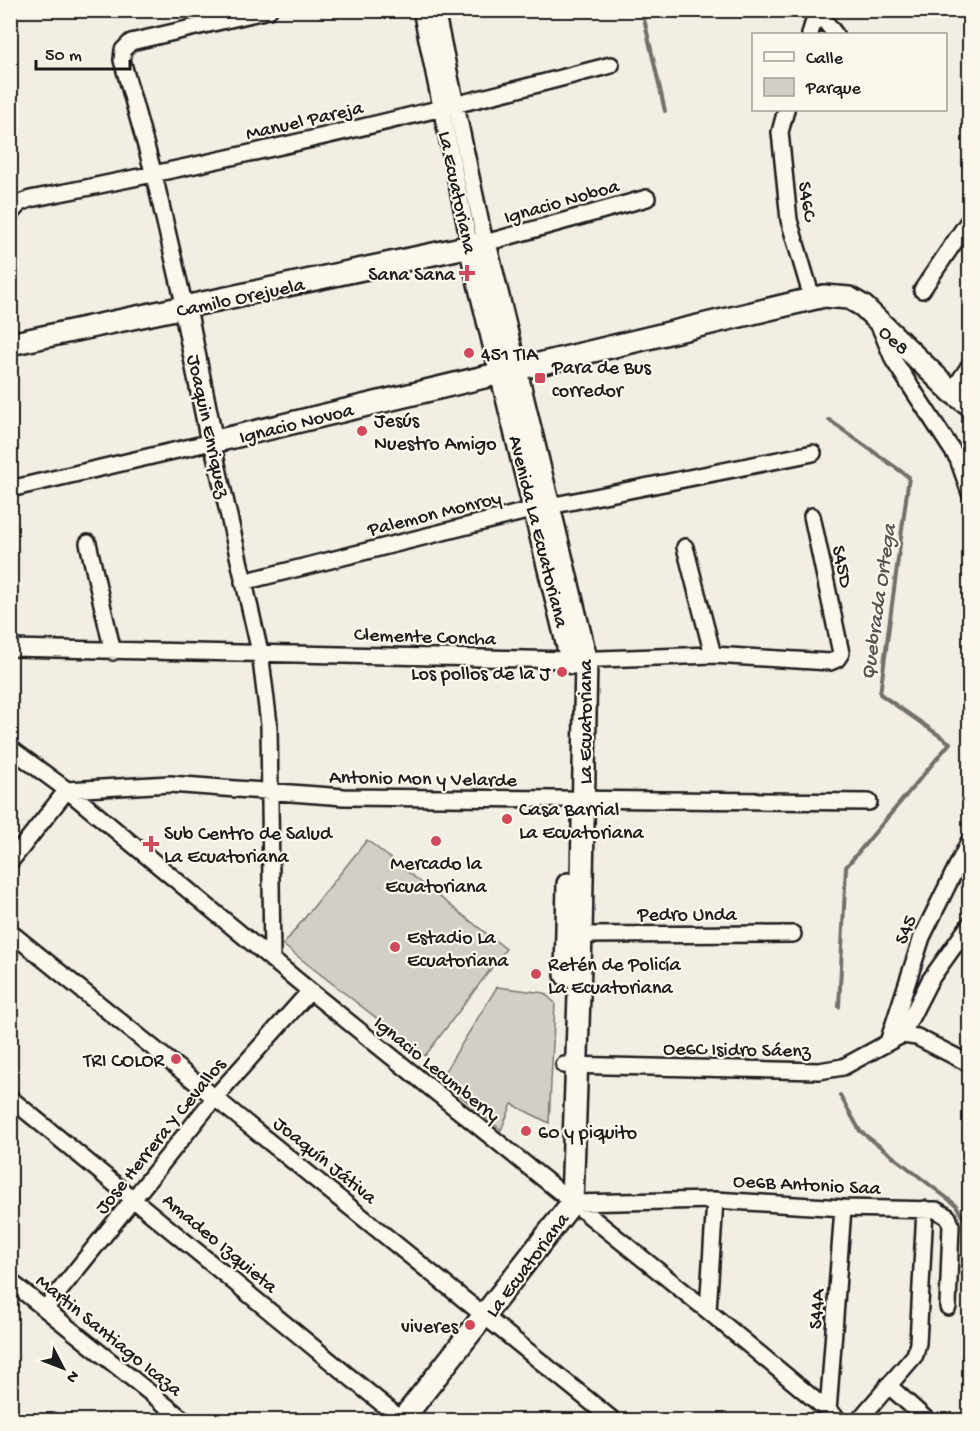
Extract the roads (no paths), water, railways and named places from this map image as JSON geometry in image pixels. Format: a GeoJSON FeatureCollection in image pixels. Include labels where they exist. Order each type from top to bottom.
{"type":"FeatureCollection","features":[{"type":"Feature","properties":{"kind":"street","name":"Joaquin Enriquez"},"geometry":{"type":"LineString","coordinates":[[269,10],[131,42],[123,50],[122,60],[154,175],[260,652],[269,723],[272,960]]}},
{"type":"Feature","properties":{"kind":"street","name":"La Ecuatoriana"},"geometry":{"type":"LineString","coordinates":[[421,10],[448,108],[508,370]]}},
{"type":"Feature","properties":{"kind":"street"},"geometry":{"type":"LineString","coordinates":[[436,10],[448,108]]}},
{"type":"Feature","properties":{"kind":"street"},"geometry":{"type":"LineString","coordinates":[[810,33],[817,11]]}},
{"type":"Feature","properties":{"kind":"street"},"geometry":{"type":"LineString","coordinates":[[817,11],[834,33]]}},
{"type":"Feature","properties":{"kind":"street","name":"Manuel Pareja"},"geometry":{"type":"LineString","coordinates":[[10,214],[20,203],[30,199],[154,175],[448,108],[610,65]]}},
{"type":"Feature","properties":{"kind":"street","name":"S46C"},"geometry":{"type":"LineString","coordinates":[[786,111],[780,132],[789,220],[809,299]]}},
{"type":"Feature","properties":{"kind":"street","name":"Ignacio Noboa"},"geometry":{"type":"LineString","coordinates":[[478,245],[647,198]]}},
{"type":"Feature","properties":{"kind":"street"},"geometry":{"type":"LineString","coordinates":[[922,290],[969,219]]}},
{"type":"Feature","properties":{"kind":"street","name":"Camilo Orejuela"},"geometry":{"type":"LineString","coordinates":[[10,344],[478,245]]}},
{"type":"Feature","properties":{"kind":"street","name":"Oe8"},"geometry":{"type":"LineString","coordinates":[[755,311],[836,295],[849,298],[863,306],[952,392],[969,405]]}},
{"type":"Feature","properties":{"kind":"street","name":"Ignacio Novoa"},"geometry":{"type":"LineString","coordinates":[[10,489],[755,311]]}},
{"type":"Feature","properties":{"kind":"street"},"geometry":{"type":"LineString","coordinates":[[878,322],[894,361],[958,459],[969,494]]}},
{"type":"Feature","properties":{"kind":"street"},"geometry":{"type":"LineString","coordinates":[[952,392],[969,365]]}},
{"type":"Feature","properties":{"kind":"street","name":"Avenida La Ecuatoriana"},"geometry":{"type":"LineString","coordinates":[[508,370],[579,660],[568,1200]]}},
{"type":"Feature","properties":{"kind":"street","name":"Palemon Monroy"},"geometry":{"type":"LineString","coordinates":[[243,582],[543,507],[813,453]]}},
{"type":"Feature","properties":{"kind":"street","name":"S45D"},"geometry":{"type":"LineString","coordinates":[[812,516],[841,652],[837,659]]}},
{"type":"Feature","properties":{"kind":"street"},"geometry":{"type":"LineString","coordinates":[[88,543],[112,652]]}},
{"type":"Feature","properties":{"kind":"street"},"geometry":{"type":"LineString","coordinates":[[685,548],[713,655]]}},
{"type":"Feature","properties":{"kind":"street","name":"Clemente Concha"},"geometry":{"type":"LineString","coordinates":[[10,648],[112,652],[260,652],[579,660],[713,655],[830,662],[837,659]]}},
{"type":"Feature","properties":{"kind":"street","name":"Ignacio Lecumberry"},"geometry":{"type":"LineString","coordinates":[[10,748],[67,790],[310,991],[708,1311],[833,1416]]}},
{"type":"Feature","properties":{"kind":"street","name":"Antonio Mon y Velarde"},"geometry":{"type":"LineString","coordinates":[[67,790],[170,784],[344,797],[869,802]]}},
{"type":"Feature","properties":{"kind":"street"},"geometry":{"type":"LineString","coordinates":[[10,862],[67,790]]}},
{"type":"Feature","properties":{"kind":"street","name":"La Ecuatoriana"},"geometry":{"type":"LineString","coordinates":[[570,1065],[581,934],[576,800]]}},
{"type":"Feature","properties":{"kind":"street","name":"S45"},"geometry":{"type":"LineString","coordinates":[[895,1037],[922,937],[969,840]]}},
{"type":"Feature","properties":{"kind":"street"},"geometry":{"type":"LineString","coordinates":[[895,1037],[930,980],[969,924]]}},
{"type":"Feature","properties":{"kind":"street","name":"Joaquín Játiva"},"geometry":{"type":"LineString","coordinates":[[10,932],[216,1096],[613,1420]]}},
{"type":"Feature","properties":{"kind":"street","name":"Pedro Unda"},"geometry":{"type":"LineString","coordinates":[[581,934],[794,934]]}},
{"type":"Feature","properties":{"kind":"street","name":"Jose Herrera Y Cevallos"},"geometry":{"type":"LineString","coordinates":[[45,1309],[216,1096],[310,991]]}},
{"type":"Feature","properties":{"kind":"street"},"geometry":{"type":"LineString","coordinates":[[895,1037],[917,1037],[969,1064]]}},
{"type":"Feature","properties":{"kind":"street","name":"Oe6C Isidro Sáenz"},"geometry":{"type":"LineString","coordinates":[[570,1065],[819,1071],[843,1067],[895,1037]]}},
{"type":"Feature","properties":{"kind":"street","name":"Amadeo Izquieta"},"geometry":{"type":"LineString","coordinates":[[10,1098],[134,1198],[393,1418]]}},
{"type":"Feature","properties":{"kind":"street"},"geometry":{"type":"LineString","coordinates":[[393,1418],[482,1314],[568,1200]]}},
{"type":"Feature","properties":{"kind":"street","name":"Oe6B Antonio Saa"},"geometry":{"type":"LineString","coordinates":[[568,1200],[716,1200],[843,1208],[925,1209],[942,1213],[951,1225],[948,1306]]}},
{"type":"Feature","properties":{"kind":"street"},"geometry":{"type":"LineString","coordinates":[[708,1311],[716,1200]]}},
{"type":"Feature","properties":{"kind":"street","name":"S44A"},"geometry":{"type":"LineString","coordinates":[[833,1416],[843,1208]]}},
{"type":"Feature","properties":{"kind":"street"},"geometry":{"type":"LineString","coordinates":[[859,1420],[915,1355],[918,1343],[925,1209]]}},
{"type":"Feature","properties":{"kind":"street","name":"Martin Santiago Icaza"},"geometry":{"type":"LineString","coordinates":[[10,1281],[184,1420]]}},
{"type":"Feature","properties":{"kind":"street"},"geometry":{"type":"LineString","coordinates":[[888,1385],[927,1420]]}},
{"type":"Feature","properties":{"kind":"waterway","name":"Quebrada Ortega"},"geometry":{"type":"LineString","coordinates":[[642,10],[665,111]]}},
{"type":"Feature","properties":{"kind":"waterway","name":"Quebrada Ortega"},"geometry":{"type":"LineString","coordinates":[[829,420],[909,477],[880,694],[950,743],[846,867],[839,1007]]}},
{"type":"Feature","properties":{"kind":"waterway","name":"Quebrada Ortega"},"geometry":{"type":"LineString","coordinates":[[840,1095],[860,1131],[956,1205],[970,1230]]}},
{"type":"Feature","properties":{"kind":"waterway","name":"Quebrada Ortega"},"geometry":{"type":"LineString","coordinates":[[970,1362],[967,1364],[970,1367]]}},
{"type":"Feature","properties":{"kind":"place","name":"Sana Sana"},"geometry":{"type":"Point","coordinates":[467,273]}},
{"type":"Feature","properties":{"kind":"place","name":"451 TIA"},"geometry":{"type":"Point","coordinates":[469,353]}},
{"type":"Feature","properties":{"kind":"place","name":"Para de Bus corredor"},"geometry":{"type":"Point","coordinates":[540,378]}},
{"type":"Feature","properties":{"kind":"place","name":"Jesús Nuestro Amigo"},"geometry":{"type":"Point","coordinates":[362,431]}},
{"type":"Feature","properties":{"kind":"place","name":"Los pollos de la J"},"geometry":{"type":"Point","coordinates":[562,672]}},
{"type":"Feature","properties":{"kind":"place","name":"Casa Barrial La Ecuatoriana"},"geometry":{"type":"Point","coordinates":[507,819]}},
{"type":"Feature","properties":{"kind":"place","name":"Mercado la Ecuatoriana"},"geometry":{"type":"Point","coordinates":[436,841]}},
{"type":"Feature","properties":{"kind":"place","name":"Sub Centro de Salud La Ecuatoriana"},"geometry":{"type":"Point","coordinates":[151,844]}},
{"type":"Feature","properties":{"kind":"place","name":"Estadio La Ecuatoriana"},"geometry":{"type":"Point","coordinates":[395,947]}},
{"type":"Feature","properties":{"kind":"place","name":"Retén de Policía La Ecuatoriana"},"geometry":{"type":"Point","coordinates":[536,974]}},
{"type":"Feature","properties":{"kind":"place","name":"TRI COLOR"},"geometry":{"type":"Point","coordinates":[176,1059]}},
{"type":"Feature","properties":{"kind":"place","name":"60 y piquito"},"geometry":{"type":"Point","coordinates":[526,1131]}},
{"type":"Feature","properties":{"kind":"place","name":"viveres"},"geometry":{"type":"Point","coordinates":[470,1325]}}]}
